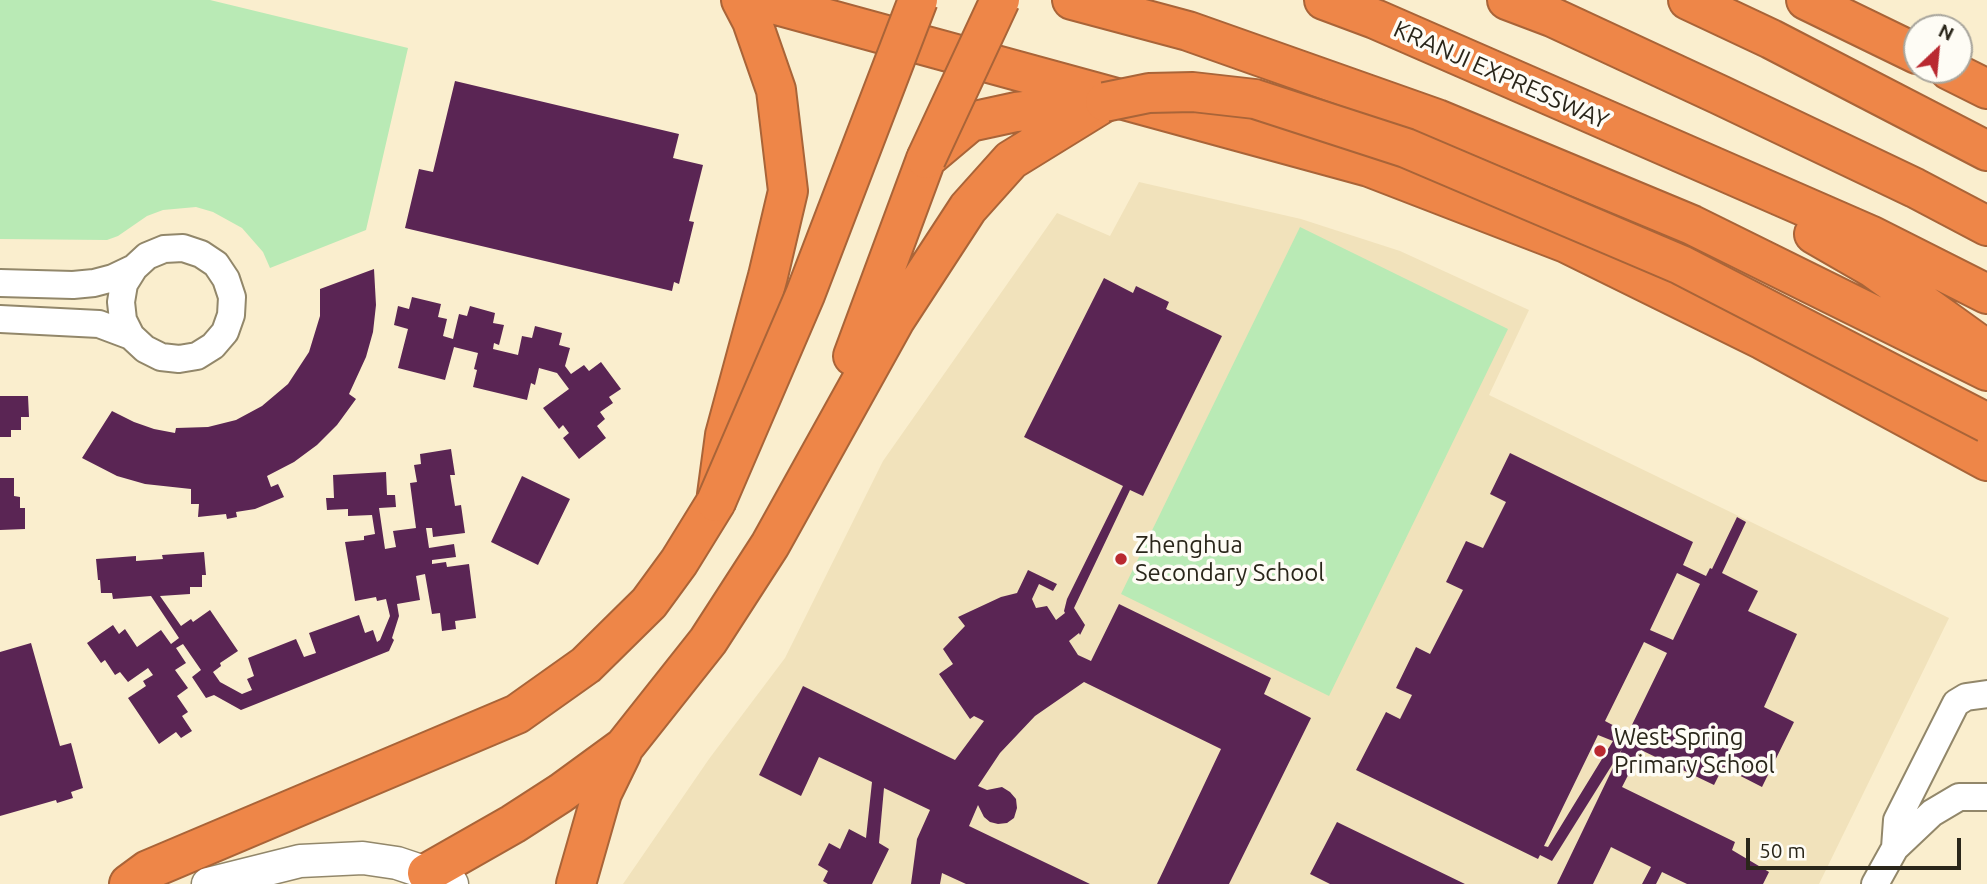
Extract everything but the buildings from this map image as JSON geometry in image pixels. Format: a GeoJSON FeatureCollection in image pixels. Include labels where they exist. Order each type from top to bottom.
{"type":"FeatureCollection","features":[{"type":"Feature","properties":{"kind":"highway"},"geometry":{"type":"LineString","coordinates":[[716,502],[725,435],[788,191],[776,90],[752,21],[741,0]]}},
{"type":"Feature","properties":{"kind":"highway"},"geometry":{"type":"LineString","coordinates":[[758,0],[1369,167],[1566,243],[1763,340],[1987,461]]}},
{"type":"Feature","properties":{"kind":"highway"},"geometry":{"type":"LineString","coordinates":[[129,884],[148,870],[517,714],[586,664],[649,603],[679,562],[716,502],[805,295],[918,0]]}},
{"type":"Feature","properties":{"kind":"highway"},"geometry":{"type":"LineString","coordinates":[[807,479],[926,159],[1000,0]]}},
{"type":"Feature","properties":{"kind":"highway"},"geometry":{"type":"LineString","coordinates":[[1072,0],[1188,31],[1437,119],[1692,225],[1987,371]]}},
{"type":"Feature","properties":{"kind":"highway","name":"KRANJI EXPRESSWAY"},"geometry":{"type":"LineString","coordinates":[[1324,0],[1388,25],[1677,152]]}},
{"type":"Feature","properties":{"kind":"highway"},"geometry":{"type":"LineString","coordinates":[[1507,0],[1538,8],[1915,187],[1987,226]]}},
{"type":"Feature","properties":{"kind":"highway"},"geometry":{"type":"LineString","coordinates":[[1688,0],[1771,39],[1987,151]]}},
{"type":"Feature","properties":{"kind":"highway"},"geometry":{"type":"LineString","coordinates":[[1805,0],[1903,47]]}},
{"type":"Feature","properties":{"kind":"highway"},"geometry":{"type":"LineString","coordinates":[[926,159],[970,122],[1016,112],[1105,102],[1149,93],[1193,92],[1255,99],[1406,148],[1681,265],[1987,423]]}},
{"type":"Feature","properties":{"kind":"highway"},"geometry":{"type":"LineString","coordinates":[[576,884],[602,793],[624,747],[708,641],[770,545],[895,320],[968,208],[1011,160],[1105,102]]}},
{"type":"Feature","properties":{"kind":"highway"},"geometry":{"type":"LineString","coordinates":[[1677,152],[1872,236],[1987,294]]}},
{"type":"Feature","properties":{"kind":"highway"},"geometry":{"type":"LineString","coordinates":[[1677,152],[1873,268],[1987,350]]}},
{"type":"Feature","properties":{"kind":"highway"},"geometry":{"type":"LineString","coordinates":[[425,880],[561,793],[624,747]]}},
{"type":"Feature","properties":{"kind":"street"},"geometry":{"type":"LineString","coordinates":[[183,248],[201,254],[216,264],[226,279],[232,297],[231,315],[225,332],[213,346],[197,356],[179,359],[161,357],[145,349],[131,336],[123,320],[121,302],[124,284],[134,268],[147,256],[164,249],[183,248]]}},
{"type":"Feature","properties":{"kind":"street"},"geometry":{"type":"LineString","coordinates":[[0,284],[94,283],[134,268]]}},
{"type":"Feature","properties":{"kind":"street"},"geometry":{"type":"LineString","coordinates":[[0,319],[99,324],[131,336]]}},
{"type":"Feature","properties":{"kind":"street"},"geometry":{"type":"LineString","coordinates":[[1895,848],[1896,820],[1956,703],[1966,696],[1987,694]]}},
{"type":"Feature","properties":{"kind":"street"},"geometry":{"type":"LineString","coordinates":[[1875,884],[1895,848],[1932,813],[1952,800],[1968,796],[1987,797]]}},
{"type":"Feature","properties":{"kind":"street"},"geometry":{"type":"LineString","coordinates":[[208,884],[300,861],[331,858],[363,858],[397,863],[425,880]]}},
{"type":"Feature","properties":{"kind":"shaded area","name":"Zhenghua Secondary School"},"geometry":{"type":"Polygon","coordinates":[[[1139,182],[1301,219],[1400,251],[1529,310],[1489,395],[1949,618],[1819,884],[623,884],[709,759],[785,658],[883,461],[1057,213],[1110,236],[1139,182]]]}},
{"type":"Feature","properties":{"kind":"green space"},"geometry":{"type":"Polygon","coordinates":[[[0,0],[210,0],[408,48],[366,230],[270,268],[263,252],[242,228],[213,212],[196,207],[163,210],[147,216],[118,236],[107,240],[0,239],[0,0]]]}},
{"type":"Feature","properties":{"kind":"green space"},"geometry":{"type":"Polygon","coordinates":[[[1300,227],[1508,329],[1329,696],[1121,594],[1300,227]]]}},
{"type":"Feature","properties":{"kind":"place","name":"Zhenghua Secondary School"},"geometry":{"type":"Point","coordinates":[1121,559]}},
{"type":"Feature","properties":{"kind":"place","name":"West Spring Primary School"},"geometry":{"type":"Point","coordinates":[1600,751]}}]}
